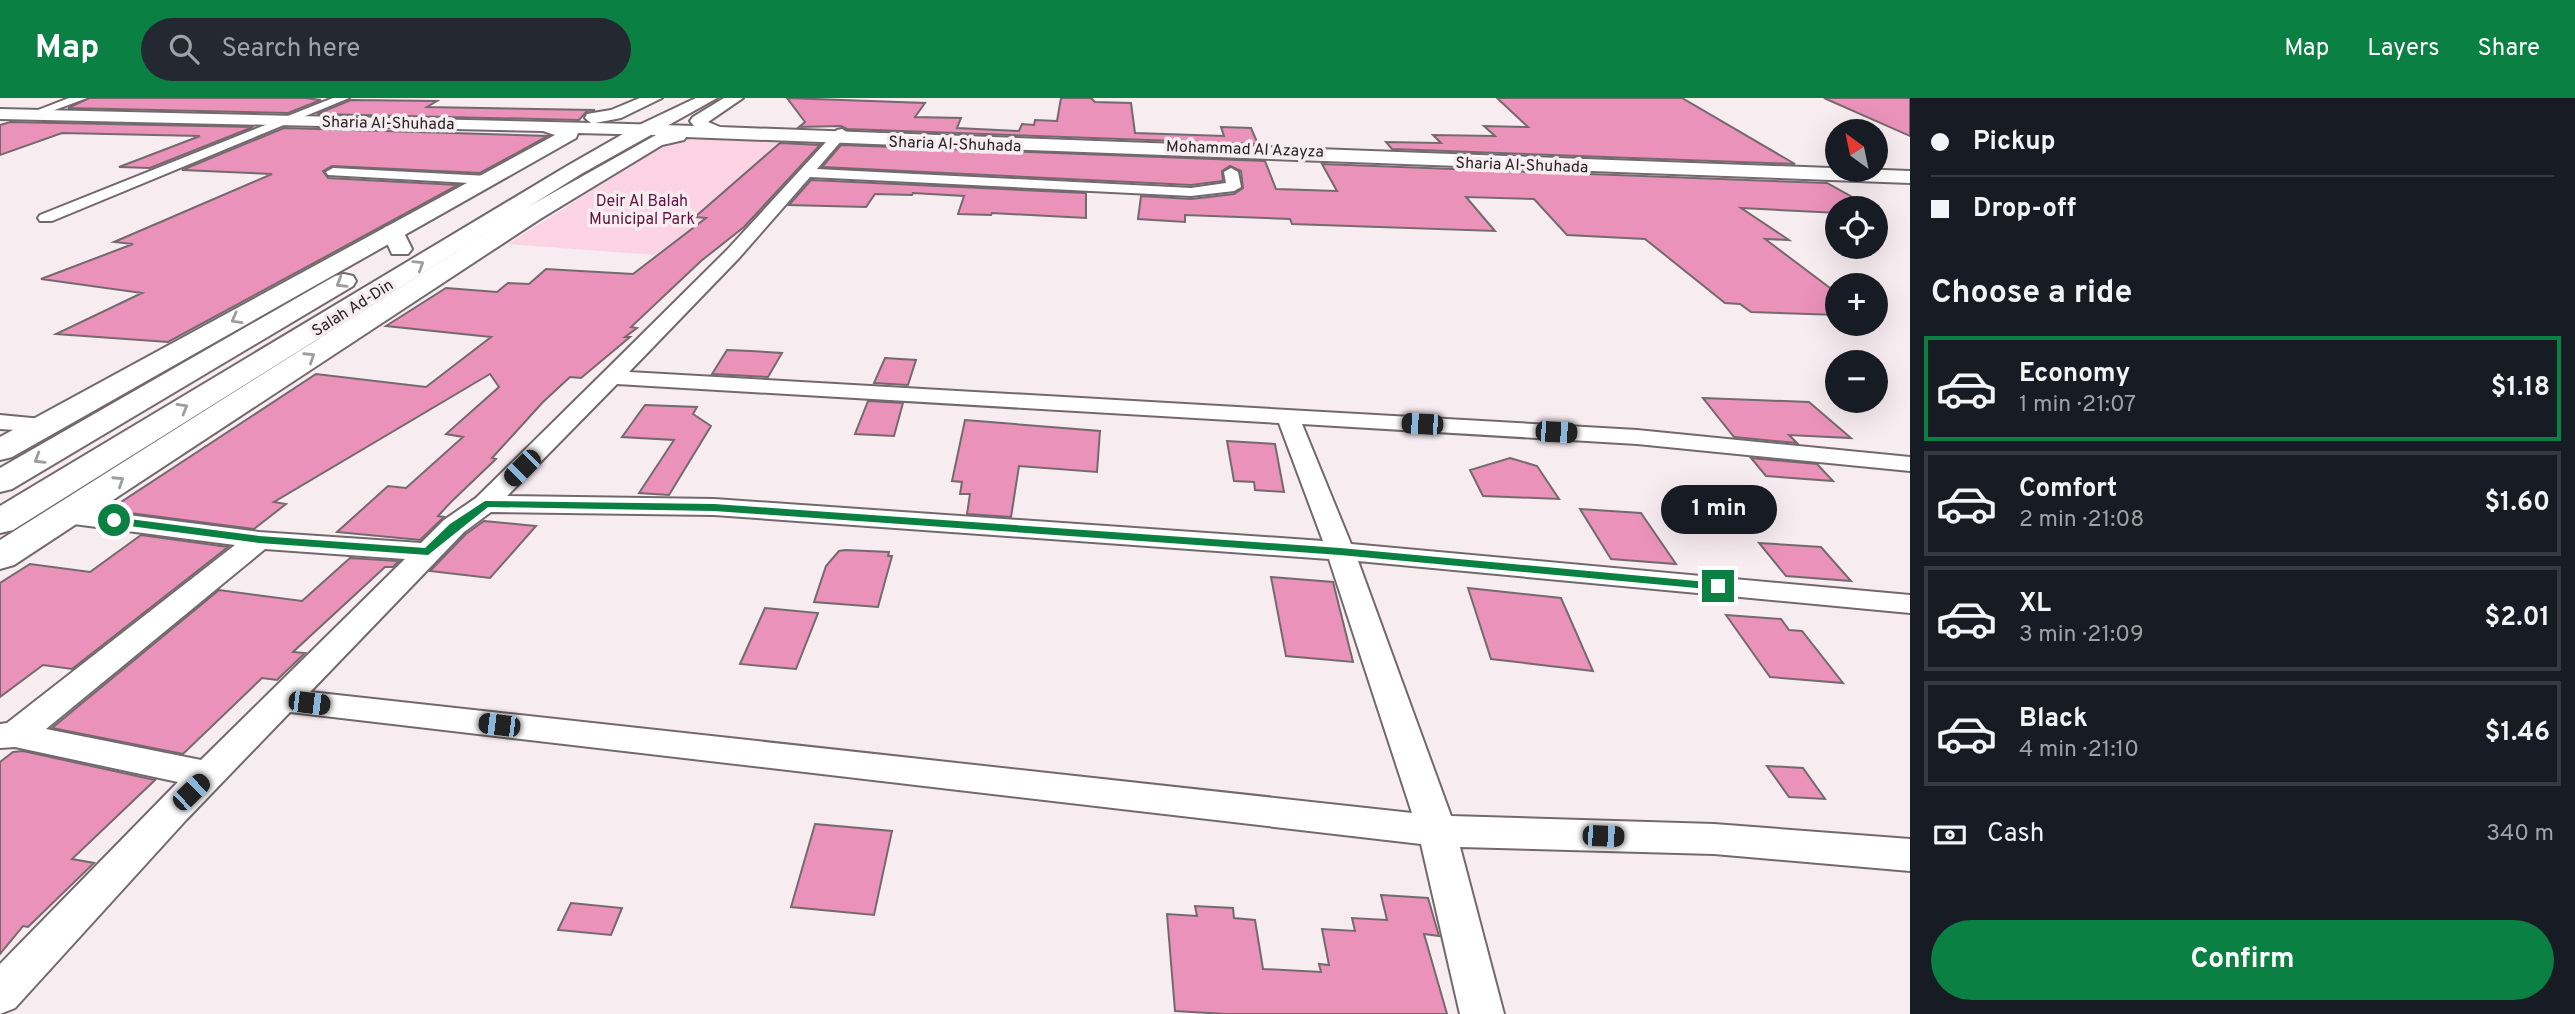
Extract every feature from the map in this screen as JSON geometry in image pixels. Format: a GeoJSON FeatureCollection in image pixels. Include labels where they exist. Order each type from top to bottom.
{"type":"FeatureCollection","features":[{"type":"Feature","properties":{"kind":"main road"},"geometry":{"type":"LineString","coordinates":[[551,122],[608,115],[654,98]]}},
{"type":"Feature","properties":{"kind":"main road","name":"Salah Ad-Din"},"geometry":{"type":"LineString","coordinates":[[0,522],[159,422],[282,351],[563,176],[681,98]]}},
{"type":"Feature","properties":{"kind":"main road","name":"Salah Ad-Din"},"geometry":{"type":"LineString","coordinates":[[0,482],[396,240],[549,164],[709,98]]}},
{"type":"Feature","properties":{"kind":"main road"},"geometry":{"type":"LineString","coordinates":[[711,131],[699,121],[735,98]]}},
{"type":"Feature","properties":{"kind":"main road","name":"Sharia Al-Shuhada"},"geometry":{"type":"LineString","coordinates":[[0,111],[301,115],[635,127]]}},
{"type":"Feature","properties":{"kind":"main road","name":"Sharia Al-Shuhada"},"geometry":{"type":"LineString","coordinates":[[0,111],[283,120],[551,122]]}},
{"type":"Feature","properties":{"kind":"main road"},"geometry":{"type":"LineString","coordinates":[[0,450],[396,240],[488,180],[570,134],[551,122]]}},
{"type":"Feature","properties":{"kind":"main road","name":"Mohammad Al Azayza"},"geometry":{"type":"LineString","coordinates":[[635,127],[1825,168]]}},
{"type":"Feature","properties":{"kind":"main road"},"geometry":{"type":"LineString","coordinates":[[0,557],[578,186],[656,141],[711,131]]}},
{"type":"Feature","properties":{"kind":"main road","name":"Sharia Al-Shuhada"},"geometry":{"type":"LineString","coordinates":[[840,136],[1910,177]]}},
{"type":"Feature","properties":{"kind":"main road"},"geometry":{"type":"LineString","coordinates":[[1888,169],[1910,170]]}},
{"type":"Feature","properties":{"kind":"street"},"geometry":{"type":"LineString","coordinates":[[44,110],[81,98]]}},
{"type":"Feature","properties":{"kind":"street"},"geometry":{"type":"LineString","coordinates":[[46,218],[343,98]]}},
{"type":"Feature","properties":{"kind":"street"},"geometry":{"type":"LineString","coordinates":[[0,994],[428,552],[454,526],[485,504],[612,377],[840,136]]}},
{"type":"Feature","properties":{"kind":"street"},"geometry":{"type":"LineString","coordinates":[[333,172],[488,180]]}},
{"type":"Feature","properties":{"kind":"street"},"geometry":{"type":"LineString","coordinates":[[807,173],[1191,192],[1234,187],[1231,173]]}},
{"type":"Feature","properties":{"kind":"street"},"geometry":{"type":"LineString","coordinates":[[612,377],[1637,437],[1910,464]]}},
{"type":"Feature","properties":{"kind":"street"},"geometry":{"type":"LineString","coordinates":[[1288,417],[1340,551],[1437,831],[1482,1014]]}},
{"type":"Feature","properties":{"kind":"street"},"geometry":{"type":"LineString","coordinates":[[0,422],[45,425]]}},
{"type":"Feature","properties":{"kind":"street"},"geometry":{"type":"LineString","coordinates":[[485,504],[714,508],[1340,551],[1910,604]]}},
{"type":"Feature","properties":{"kind":"street"},"geometry":{"type":"LineString","coordinates":[[66,515],[259,540],[428,552]]}},
{"type":"Feature","properties":{"kind":"street"},"geometry":{"type":"LineString","coordinates":[[8,735],[259,540]]}},
{"type":"Feature","properties":{"kind":"street"},"geometry":{"type":"LineString","coordinates":[[282,700],[1437,831],[1714,839],[1910,855]]}},
{"type":"Feature","properties":{"kind":"street"},"geometry":{"type":"LineString","coordinates":[[8,735],[210,775]]}},
{"type":"Feature","properties":{"kind":"green space","name":"Deir Al Balah Municipal Park"},"geometry":{"type":"Polygon","coordinates":[[[691,138],[784,142],[721,194],[734,234],[688,231],[655,255],[508,244],[667,143],[691,138]]]}},
{"type":"Feature","properties":{"kind":"building"},"geometry":{"type":"Polygon","coordinates":[[[89,98],[321,100],[288,113],[68,108],[89,98]]]}},
{"type":"Feature","properties":{"kind":"building"},"geometry":{"type":"Polygon","coordinates":[[[787,98],[925,103],[915,117],[961,118],[957,128],[1019,131],[1022,124],[1034,125],[1035,120],[1057,121],[1061,98],[1091,98],[1095,102],[1131,103],[1135,133],[1224,136],[1221,127],[1251,128],[1258,144],[847,129],[841,126],[799,127],[805,122],[787,98]]]}},
{"type":"Feature","properties":{"kind":"building"},"geometry":{"type":"Polygon","coordinates":[[[1497,98],[1682,98],[1795,164],[1392,149],[1386,142],[1441,143],[1433,135],[1495,136],[1484,126],[1528,127],[1497,98]]]}},
{"type":"Feature","properties":{"kind":"building"},"geometry":{"type":"Polygon","coordinates":[[[1824,98],[1910,98],[1910,136],[1888,126],[1888,119],[1872,119],[1824,98]]]}},
{"type":"Feature","properties":{"kind":"building"},"geometry":{"type":"Polygon","coordinates":[[[351,100],[437,101],[427,107],[595,110],[587,111],[579,120],[317,114],[351,100]]]}},
{"type":"Feature","properties":{"kind":"building"},"geometry":{"type":"Polygon","coordinates":[[[10,122],[253,127],[150,168],[119,167],[200,136],[62,133],[0,155],[0,125],[10,122]]]}},
{"type":"Feature","properties":{"kind":"building"},"geometry":{"type":"Polygon","coordinates":[[[284,128],[548,136],[480,173],[332,166],[323,171],[328,178],[458,185],[168,342],[56,334],[142,293],[41,279],[133,244],[114,242],[272,174],[182,170],[284,128]]]}},
{"type":"Feature","properties":{"kind":"building"},"geometry":{"type":"Polygon","coordinates":[[[780,143],[820,145],[744,227],[701,261],[631,327],[637,328],[625,337],[630,337],[581,378],[570,377],[543,402],[492,458],[496,459],[451,502],[438,516],[444,517],[420,540],[337,532],[388,486],[406,488],[463,437],[446,434],[499,387],[490,374],[274,502],[286,504],[254,529],[122,512],[125,510],[112,508],[316,374],[426,387],[491,337],[386,326],[446,288],[497,292],[508,283],[529,284],[546,269],[633,274],[706,218],[695,217],[780,143]]]}},
{"type":"Feature","properties":{"kind":"building"},"geometry":{"type":"Polygon","coordinates":[[[841,145],[1265,161],[1276,189],[1337,191],[1322,164],[1827,183],[1850,196],[1825,196],[1825,212],[1741,208],[1789,240],[1765,239],[1825,284],[1825,315],[1751,312],[1740,304],[1725,303],[1645,239],[1567,235],[1534,199],[1466,197],[1495,231],[1292,224],[1290,219],[1185,215],[1185,222],[1138,219],[1141,196],[1191,199],[1234,194],[1243,188],[1241,171],[1230,166],[1222,171],[1223,181],[1191,185],[822,167],[841,145]]]}},
{"type":"Feature","properties":{"kind":"building"},"geometry":{"type":"Polygon","coordinates":[[[811,180],[1086,193],[1086,218],[958,214],[964,196],[913,193],[875,194],[866,207],[789,205],[811,180]]]}},
{"type":"Feature","properties":{"kind":"building"},"geometry":{"type":"Polygon","coordinates":[[[727,350],[782,353],[768,377],[712,374],[727,350]]]}},
{"type":"Feature","properties":{"kind":"building"},"geometry":{"type":"Polygon","coordinates":[[[885,358],[916,360],[908,385],[874,383],[885,358]]]}},
{"type":"Feature","properties":{"kind":"building"},"geometry":{"type":"Polygon","coordinates":[[[1703,398],[1809,402],[1851,438],[1789,435],[1797,443],[1734,437],[1703,398]]]}},
{"type":"Feature","properties":{"kind":"building"},"geometry":{"type":"Polygon","coordinates":[[[868,401],[903,403],[894,436],[855,434],[868,401]]]}},
{"type":"Feature","properties":{"kind":"building"},"geometry":{"type":"Polygon","coordinates":[[[645,405],[697,407],[693,414],[711,426],[669,495],[639,493],[674,440],[622,437],[645,405]]]}},
{"type":"Feature","properties":{"kind":"building"},"geometry":{"type":"Polygon","coordinates":[[[965,420],[1100,431],[1097,472],[1019,466],[1011,517],[967,514],[970,494],[960,494],[962,482],[952,481],[965,420]]]}},
{"type":"Feature","properties":{"kind":"building"},"geometry":{"type":"Polygon","coordinates":[[[1227,441],[1275,444],[1284,492],[1255,490],[1254,482],[1234,481],[1227,441]]]}},
{"type":"Feature","properties":{"kind":"building"},"geometry":{"type":"Polygon","coordinates":[[[1510,458],[1537,466],[1559,499],[1483,496],[1470,470],[1510,458]]]}},
{"type":"Feature","properties":{"kind":"building"},"geometry":{"type":"Polygon","coordinates":[[[1751,458],[1817,464],[1833,481],[1766,476],[1751,458]]]}},
{"type":"Feature","properties":{"kind":"building"},"geometry":{"type":"Polygon","coordinates":[[[1580,509],[1641,513],[1676,564],[1611,559],[1580,509]]]}},
{"type":"Feature","properties":{"kind":"building"},"geometry":{"type":"Polygon","coordinates":[[[484,521],[536,526],[490,578],[430,571],[466,534],[484,521]]]}},
{"type":"Feature","properties":{"kind":"building"},"geometry":{"type":"Polygon","coordinates":[[[141,535],[228,547],[72,669],[43,665],[0,697],[0,583],[30,564],[90,572],[141,535]]]}},
{"type":"Feature","properties":{"kind":"building"},"geometry":{"type":"Polygon","coordinates":[[[1759,543],[1821,547],[1851,581],[1786,576],[1759,543]]]}},
{"type":"Feature","properties":{"kind":"building"},"geometry":{"type":"Polygon","coordinates":[[[839,551],[889,552],[888,556],[892,556],[878,607],[814,602],[826,566],[839,551]]]}},
{"type":"Feature","properties":{"kind":"building"},"geometry":{"type":"Polygon","coordinates":[[[350,558],[399,561],[393,567],[385,567],[293,652],[305,653],[277,680],[262,678],[183,754],[52,728],[219,590],[302,601],[350,558]]]}},
{"type":"Feature","properties":{"kind":"building"},"geometry":{"type":"Polygon","coordinates":[[[1271,577],[1333,582],[1353,662],[1286,656],[1271,577]]]}},
{"type":"Feature","properties":{"kind":"building"},"geometry":{"type":"Polygon","coordinates":[[[1468,588],[1561,598],[1593,671],[1491,659],[1468,588]]]}},
{"type":"Feature","properties":{"kind":"building"},"geometry":{"type":"Polygon","coordinates":[[[765,608],[818,613],[796,669],[740,664],[765,608]]]}},
{"type":"Feature","properties":{"kind":"building"},"geometry":{"type":"Polygon","coordinates":[[[1726,615],[1781,619],[1789,630],[1802,631],[1843,683],[1770,677],[1726,615]]]}},
{"type":"Feature","properties":{"kind":"building"},"geometry":{"type":"Polygon","coordinates":[[[23,751],[155,780],[72,859],[94,863],[28,927],[23,926],[0,954],[0,762],[13,752],[23,751]]]}},
{"type":"Feature","properties":{"kind":"building"},"geometry":{"type":"Polygon","coordinates":[[[1767,766],[1803,768],[1825,799],[1789,797],[1767,766]]]}},
{"type":"Feature","properties":{"kind":"building"},"geometry":{"type":"Polygon","coordinates":[[[815,824],[892,831],[874,915],[791,907],[815,824]]]}},
{"type":"Feature","properties":{"kind":"building"},"geometry":{"type":"Polygon","coordinates":[[[1381,895],[1428,898],[1439,936],[1424,934],[1447,1014],[1226,1014],[1175,1011],[1167,914],[1197,916],[1195,906],[1233,908],[1234,918],[1255,920],[1263,969],[1321,972],[1319,964],[1329,965],[1322,929],[1355,931],[1352,918],[1387,920],[1381,895]]]}},
{"type":"Feature","properties":{"kind":"building"},"geometry":{"type":"Polygon","coordinates":[[[571,903],[622,908],[611,935],[558,930],[571,903]]]}},
{"type":"Feature","properties":{"kind":"route"},"geometry":{"type":"LineString","coordinates":[[114,520],[259,540],[428,552],[454,526],[485,504],[714,508],[1340,551],[1718,586]]}}]}
